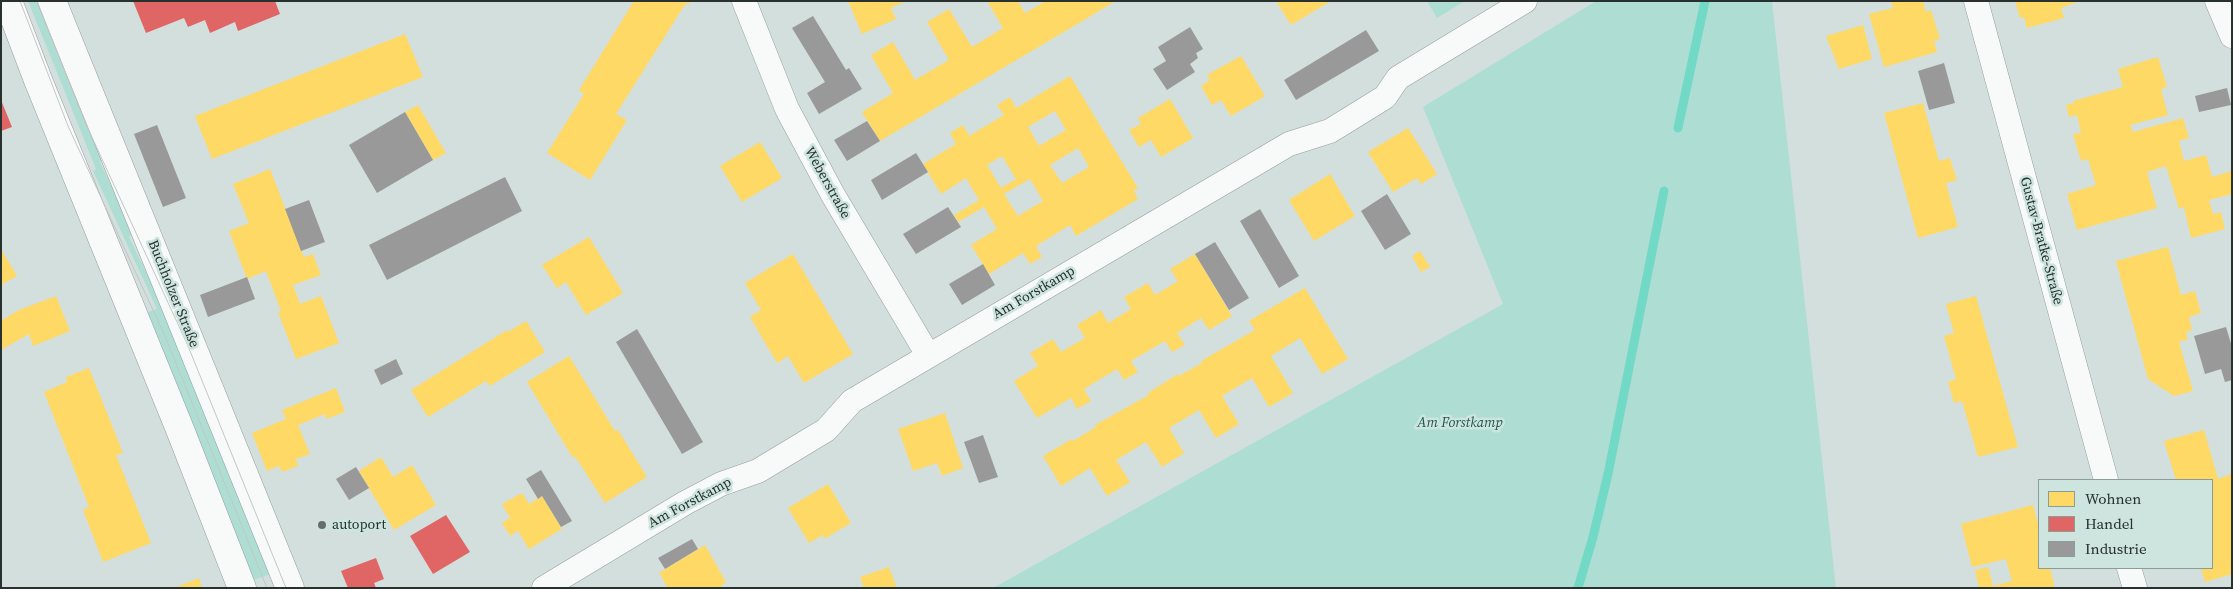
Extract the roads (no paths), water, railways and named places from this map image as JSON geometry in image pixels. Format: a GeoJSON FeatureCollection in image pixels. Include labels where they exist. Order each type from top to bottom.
{"type":"FeatureCollection","features":[{"type":"Feature","properties":{"kind":"main road"},"geometry":{"type":"LineString","coordinates":[[8,1],[242,588]]}},
{"type":"Feature","properties":{"kind":"main road","name":"Buchholzer Straße"},"geometry":{"type":"LineString","coordinates":[[52,1],[226,425],[290,588]]}},
{"type":"Feature","properties":{"kind":"street","name":"Weberstraße"},"geometry":{"type":"LineString","coordinates":[[744,1],[787,109],[833,195],[928,355]]}},
{"type":"Feature","properties":{"kind":"street","name":"Am Forstkamp"},"geometry":{"type":"LineString","coordinates":[[544,588],[685,503],[721,484],[758,471],[826,430],[852,401],[1289,144],[1330,131],[1385,97],[1398,78],[1525,1]]}},
{"type":"Feature","properties":{"kind":"street","name":"Gustav-Bratke-Straße"},"geometry":{"type":"LineString","coordinates":[[1976,1],[2106,479]]}},
{"type":"Feature","properties":{"kind":"street"},"geometry":{"type":"LineString","coordinates":[[2217,1],[2232,36]]}},
{"type":"Feature","properties":{"kind":"street"},"geometry":{"type":"LineString","coordinates":[[2129,569],[2135,588]]}},
{"type":"Feature","properties":{"kind":"waterway"},"geometry":{"type":"LineString","coordinates":[[1678,128],[1705,1]]}},
{"type":"Feature","properties":{"kind":"waterway"},"geometry":{"type":"LineString","coordinates":[[1578,588],[1593,537],[1608,474],[1664,191]]}},
{"type":"Feature","properties":{"kind":"tram line"},"geometry":{"type":"LineString","coordinates":[[20,1],[68,126],[165,336],[267,588]]}},
{"type":"Feature","properties":{"kind":"tram line"},"geometry":{"type":"LineString","coordinates":[[37,1],[85,122],[188,346],[286,588]]}},
{"type":"Feature","properties":{"kind":"place","name":"autoport"},"geometry":{"type":"Point","coordinates":[322,525]}}]}
